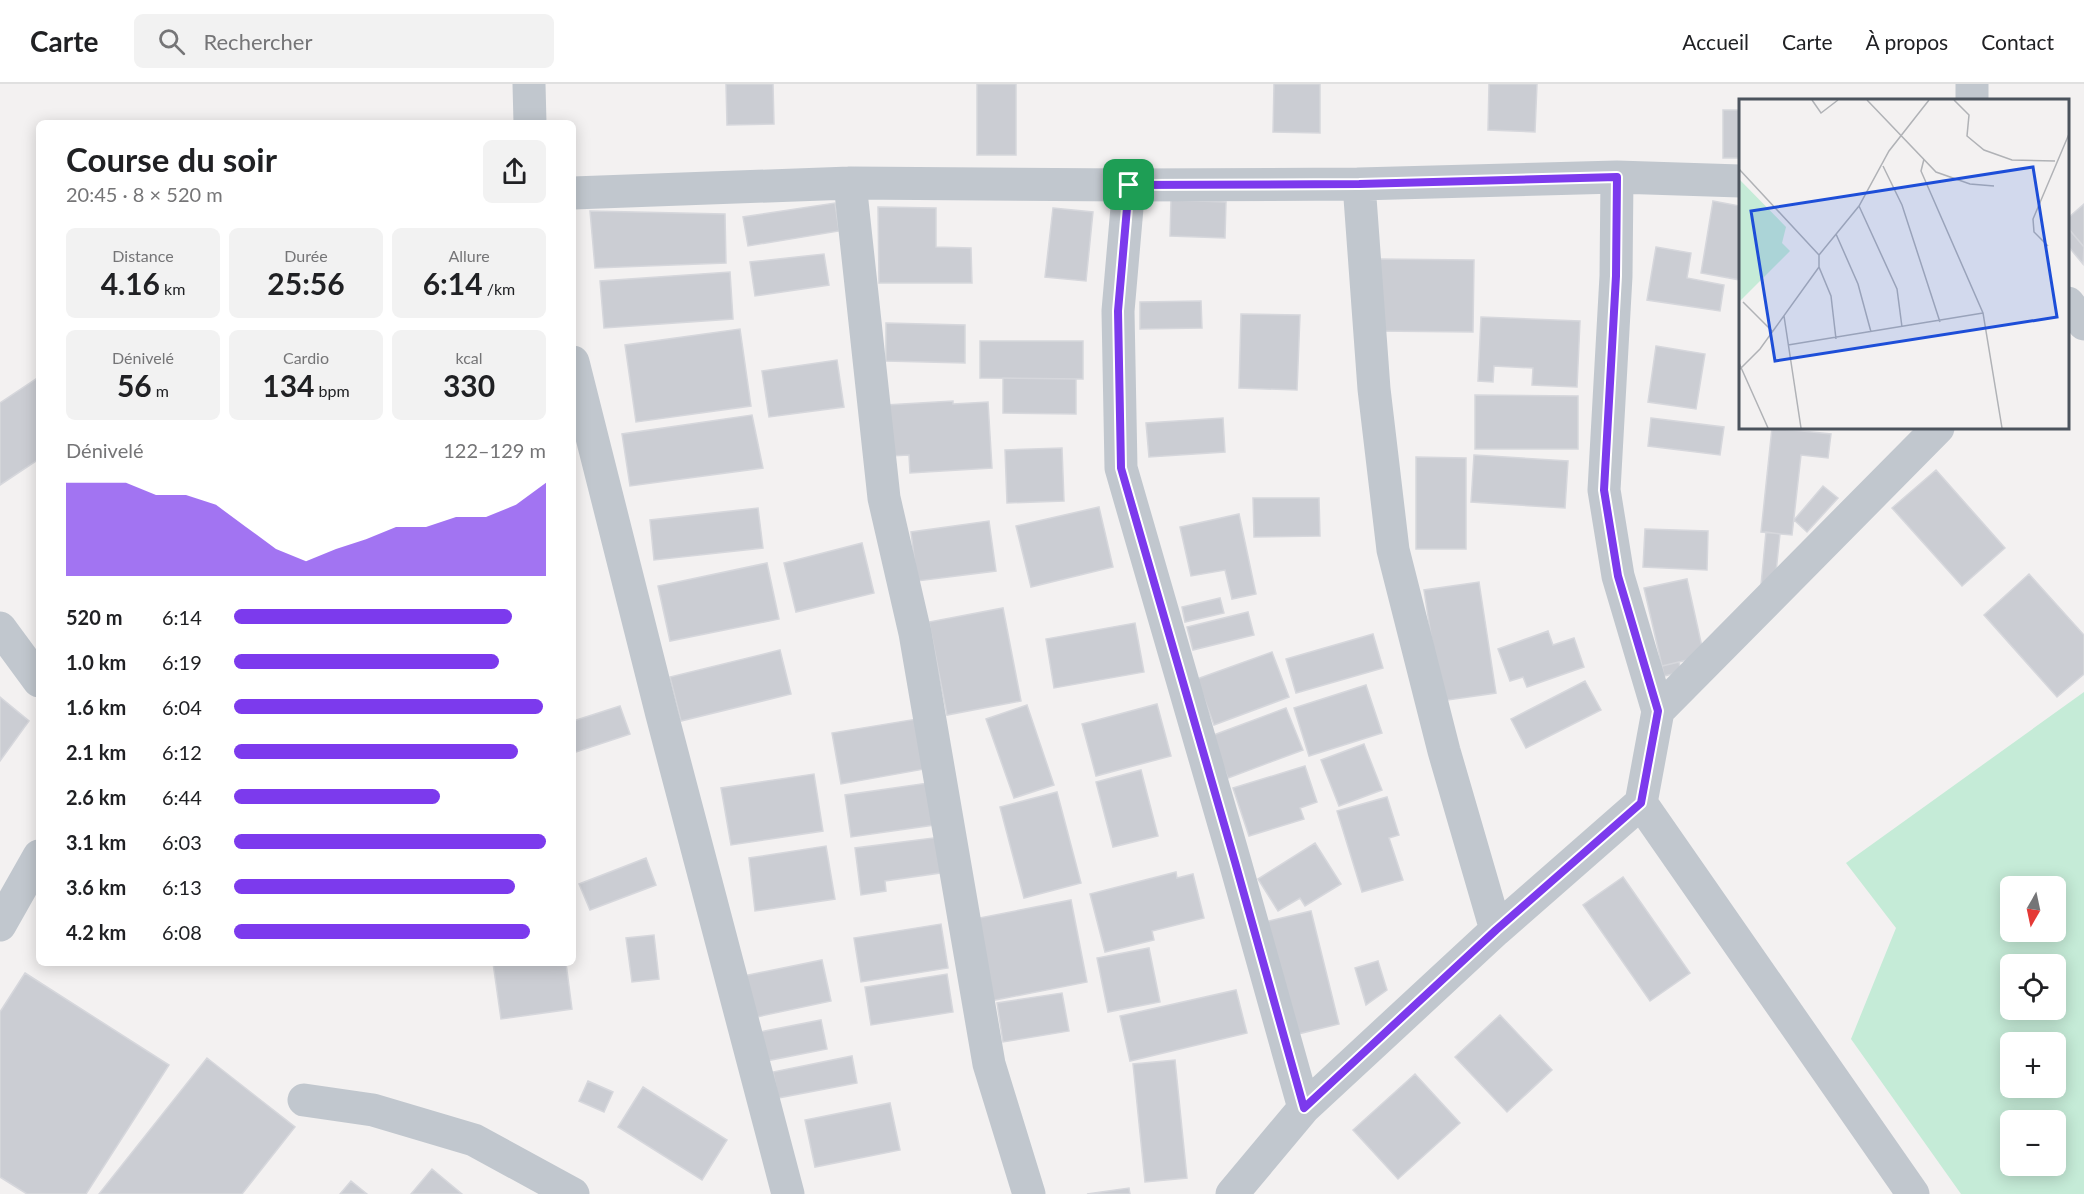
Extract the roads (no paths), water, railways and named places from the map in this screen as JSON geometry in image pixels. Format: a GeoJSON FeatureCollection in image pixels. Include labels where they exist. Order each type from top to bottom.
{"type":"FeatureCollection","features":[{"type":"Feature","properties":{"kind":"street"},"geometry":{"type":"LineString","coordinates":[[529,84],[530,120]]}},
{"type":"Feature","properties":{"kind":"street"},"geometry":{"type":"LineString","coordinates":[[1232,1194],[1304,1108],[1496,930],[1641,803],[1658,711],[1618,576],[1604,490],[1616,276],[1617,177]]}},
{"type":"Feature","properties":{"kind":"street"},"geometry":{"type":"LineString","coordinates":[[576,193],[849,183],[1359,184],[1617,177],[1739,181]]}},
{"type":"Feature","properties":{"kind":"street"},"geometry":{"type":"LineString","coordinates":[[849,183],[884,498],[915,633],[989,1064],[1029,1194]]}},
{"type":"Feature","properties":{"kind":"street"},"geometry":{"type":"LineString","coordinates":[[1359,184],[1374,389],[1393,550],[1444,751],[1496,930]]}},
{"type":"Feature","properties":{"kind":"street"},"geometry":{"type":"LineString","coordinates":[[1129,185],[1118,311],[1121,468],[1304,1108]]}},
{"type":"Feature","properties":{"kind":"street"},"geometry":{"type":"LineString","coordinates":[[2069,300],[2084,286]]}},
{"type":"Feature","properties":{"kind":"street"},"geometry":{"type":"LineString","coordinates":[[2069,305],[2084,324]]}},
{"type":"Feature","properties":{"kind":"street"},"geometry":{"type":"LineString","coordinates":[[576,374],[662,715],[788,1194]]}},
{"type":"Feature","properties":{"kind":"street"},"geometry":{"type":"LineString","coordinates":[[1658,711],[1937,429]]}},
{"type":"Feature","properties":{"kind":"street"},"geometry":{"type":"LineString","coordinates":[[0,628],[36,677]]}},
{"type":"Feature","properties":{"kind":"street"},"geometry":{"type":"LineString","coordinates":[[1641,803],[1913,1194]]}},
{"type":"Feature","properties":{"kind":"street"},"geometry":{"type":"LineString","coordinates":[[0,925],[36,861]]}},
{"type":"Feature","properties":{"kind":"street"},"geometry":{"type":"LineString","coordinates":[[304,1101],[372,1110],[474,1140],[573,1194]]}}]}
